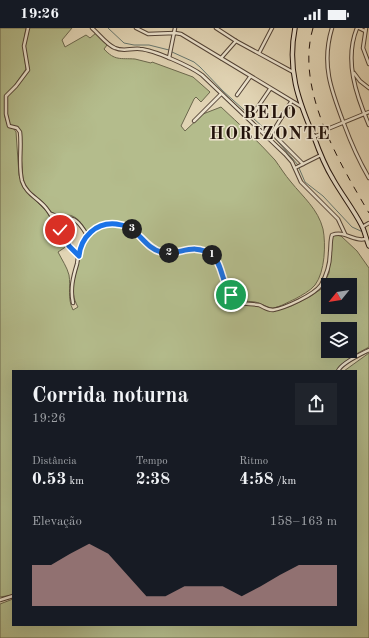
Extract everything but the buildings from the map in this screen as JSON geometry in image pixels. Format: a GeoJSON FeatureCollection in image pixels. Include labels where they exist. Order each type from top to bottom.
{"type":"FeatureCollection","features":[{"type":"Feature","properties":{"kind":"street"},"geometry":{"type":"LineString","coordinates":[[28,28],[24,46],[28,70],[7,95],[7,118],[9,126],[17,128],[20,132],[20,170],[25,188],[32,196],[43,204],[51,214],[68,244],[79,256]]}},
{"type":"Feature","properties":{"kind":"street"},"geometry":{"type":"LineString","coordinates":[[92,28],[114,48],[121,50],[141,49],[169,58],[199,72],[285,154],[296,168],[302,183],[338,219],[345,235]]}},
{"type":"Feature","properties":{"kind":"street"},"geometry":{"type":"LineString","coordinates":[[136,28],[148,34],[175,33],[184,36],[291,102],[302,107]]}},
{"type":"Feature","properties":{"kind":"street"},"geometry":{"type":"LineString","coordinates":[[169,58],[175,28]]}},
{"type":"Feature","properties":{"kind":"street"},"geometry":{"type":"LineString","coordinates":[[216,28],[236,41],[293,72]]}},
{"type":"Feature","properties":{"kind":"street"},"geometry":{"type":"LineString","coordinates":[[259,53],[272,28]]}},
{"type":"Feature","properties":{"kind":"street"},"geometry":{"type":"LineString","coordinates":[[295,28],[292,47],[293,72],[296,92],[321,155],[334,182],[362,228],[369,246]]}},
{"type":"Feature","properties":{"kind":"street"},"geometry":{"type":"LineString","coordinates":[[332,28],[328,44],[327,70],[331,91],[356,155],[369,178]]}},
{"type":"Feature","properties":{"kind":"street"},"geometry":{"type":"LineString","coordinates":[[369,64],[363,48],[365,30],[358,28],[352,45],[352,67],[364,114],[369,125]]}},
{"type":"Feature","properties":{"kind":"street"},"geometry":{"type":"LineString","coordinates":[[221,58],[236,41]]}},
{"type":"Feature","properties":{"kind":"street"},"geometry":{"type":"LineString","coordinates":[[352,67],[360,81],[369,88]]}},
{"type":"Feature","properties":{"kind":"street"},"geometry":{"type":"LineString","coordinates":[[237,95],[250,77]]}},
{"type":"Feature","properties":{"kind":"street"},"geometry":{"type":"LineString","coordinates":[[255,111],[270,89]]}},
{"type":"Feature","properties":{"kind":"street"},"geometry":{"type":"LineString","coordinates":[[194,121],[222,94]]}},
{"type":"Feature","properties":{"kind":"street"},"geometry":{"type":"LineString","coordinates":[[291,102],[272,134],[302,165]]}},
{"type":"Feature","properties":{"kind":"street"},"geometry":{"type":"LineString","coordinates":[[330,128],[369,112]]}},
{"type":"Feature","properties":{"kind":"street"},"geometry":{"type":"LineString","coordinates":[[314,137],[324,133]]}},
{"type":"Feature","properties":{"kind":"street"},"geometry":{"type":"LineString","coordinates":[[296,168],[321,155]]}},
{"type":"Feature","properties":{"kind":"street"},"geometry":{"type":"LineString","coordinates":[[51,214],[58,217],[74,219],[87,235]]}},
{"type":"Feature","properties":{"kind":"street"},"geometry":{"type":"LineString","coordinates":[[362,228],[369,223]]}},
{"type":"Feature","properties":{"kind":"street"},"geometry":{"type":"LineString","coordinates":[[73,303],[72,287],[82,244],[87,235],[101,226],[109,224],[131,228],[150,246],[159,251],[167,253],[191,249],[205,251],[216,259],[221,269],[226,287],[234,299],[241,303],[259,305],[271,310],[293,303],[319,288],[329,264],[331,236],[336,234],[345,235],[358,240],[365,238]]}},
{"type":"Feature","properties":{"kind":"street"},"geometry":{"type":"LineString","coordinates":[[338,370],[345,362],[369,350]]}},
{"type":"Feature","properties":{"kind":"street"},"geometry":{"type":"LineString","coordinates":[[0,600],[12,596]]}},
{"type":"Feature","properties":{"kind":"green space"},"geometry":{"type":"Polygon","coordinates":[[[0,28],[26,28],[23,46],[26,69],[5,96],[5,117],[8,126],[16,132],[19,175],[24,189],[47,212],[67,246],[58,252],[69,275],[71,306],[73,310],[78,307],[75,301],[73,288],[84,242],[91,233],[106,226],[112,225],[118,225],[129,229],[153,251],[162,255],[193,251],[205,253],[216,261],[227,291],[236,302],[258,306],[267,310],[275,311],[291,306],[321,289],[321,314],[357,314],[357,278],[326,278],[329,273],[332,237],[335,235],[341,236],[357,251],[369,268],[369,347],[357,353],[357,322],[321,322],[321,358],[350,358],[338,370],[12,370],[12,595],[0,597],[0,28]]]}},
{"type":"Feature","properties":{"kind":"green space"},"geometry":{"type":"Polygon","coordinates":[[[29,28],[72,28],[62,40],[65,47],[86,35],[90,38],[96,33],[107,45],[104,49],[111,55],[118,58],[152,62],[193,77],[210,92],[201,102],[196,97],[194,99],[181,126],[185,131],[203,114],[221,107],[275,160],[314,209],[321,222],[323,229],[324,258],[321,273],[315,285],[300,296],[273,308],[257,303],[242,301],[232,294],[219,260],[210,250],[198,247],[175,250],[155,248],[134,230],[119,223],[102,224],[94,227],[87,233],[82,224],[71,215],[58,215],[50,211],[44,203],[29,190],[23,180],[19,129],[10,125],[7,110],[8,95],[28,71],[25,47],[29,28]]]}},
{"type":"Feature","properties":{"kind":"green space"},"geometry":{"type":"Polygon","coordinates":[[[369,353],[369,638],[0,638],[0,604],[12,599],[12,626],[357,626],[357,370],[345,370],[369,353]]]}},
{"type":"Feature","properties":{"kind":"waterway"},"geometry":{"type":"LineString","coordinates":[[108,28],[124,43],[149,45],[169,50]]}},
{"type":"Feature","properties":{"kind":"waterway"},"geometry":{"type":"LineString","coordinates":[[172,52],[194,62],[200,67],[223,91],[274,137],[298,165]]}},
{"type":"Feature","properties":{"kind":"waterway"},"geometry":{"type":"LineString","coordinates":[[299,168],[305,182],[323,196],[352,227],[363,232]]}},
{"type":"Feature","properties":{"kind":"railway"},"geometry":{"type":"LineString","coordinates":[[313,28],[309,51],[310,75],[315,100],[333,148],[369,213]]}},
{"type":"Feature","properties":{"kind":"district","name":"BELO HORIZONTE"},"geometry":{"type":"Point","coordinates":[270,122]}},
{"type":"Feature","properties":{"kind":"route"},"geometry":{"type":"LineString","coordinates":[[60,230],[69,246],[79,256],[80,248],[87,235],[101,226],[109,224],[127,226],[135,231],[150,246],[163,253],[191,249],[205,251],[212,255],[217,261],[221,269],[224,283],[231,295]]}}]}
